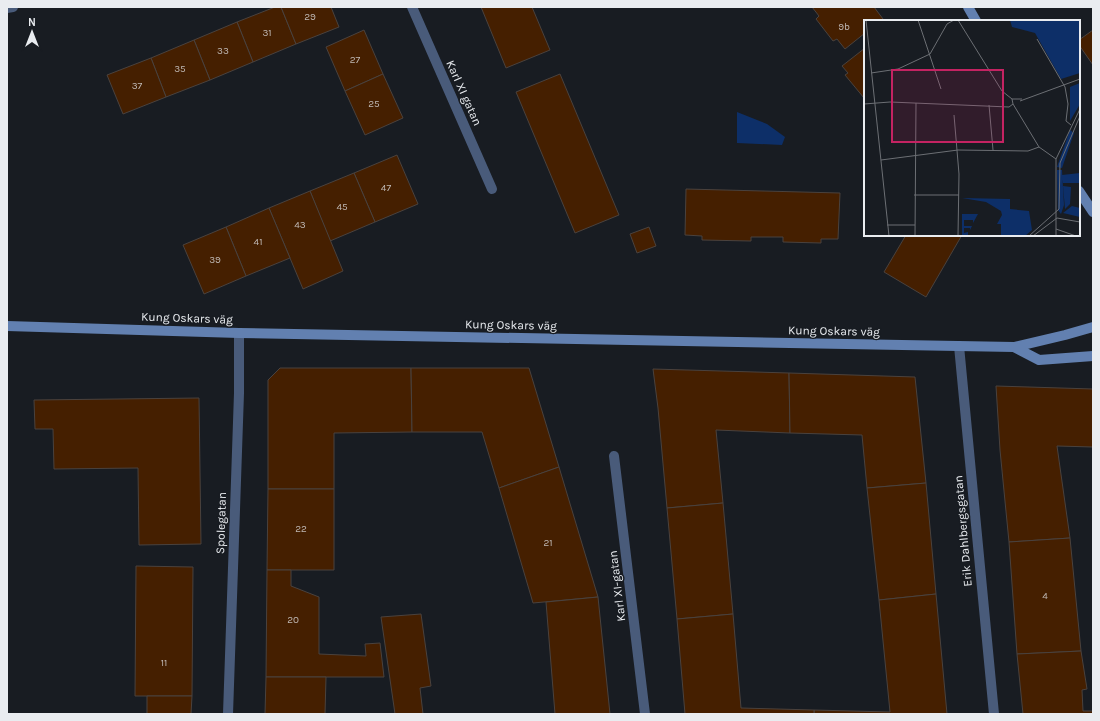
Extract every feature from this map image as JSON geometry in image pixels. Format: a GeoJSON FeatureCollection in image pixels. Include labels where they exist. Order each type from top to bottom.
{"type":"FeatureCollection","features":[{"type":"Feature","properties":{"kind":"main road"},"geometry":{"type":"LineString","coordinates":[[968,7],[975,20]]}},
{"type":"Feature","properties":{"kind":"main road"},"geometry":{"type":"LineString","coordinates":[[1080,192],[1093,212]]}},
{"type":"Feature","properties":{"kind":"main road","name":"Kung Oskars väg"},"geometry":{"type":"LineString","coordinates":[[7,326],[239,333],[1014,347],[1093,327]]}},
{"type":"Feature","properties":{"kind":"main road","name":"Kung Oskars väg"},"geometry":{"type":"LineString","coordinates":[[1014,347],[1039,360],[1093,356]]}},
{"type":"Feature","properties":{"kind":"street"},"geometry":{"type":"LineString","coordinates":[[7,8],[13,7]]}},
{"type":"Feature","properties":{"kind":"street","name":"Karl XI gatan"},"geometry":{"type":"LineString","coordinates":[[412,7],[492,189]]}},
{"type":"Feature","properties":{"kind":"street","name":"Spolegatan"},"geometry":{"type":"LineString","coordinates":[[228,714],[239,393],[239,333]]}},
{"type":"Feature","properties":{"kind":"street","name":"Erik Dahlbergsgatan"},"geometry":{"type":"LineString","coordinates":[[959,346],[994,714]]}},
{"type":"Feature","properties":{"kind":"street","name":"Karl XI-gatan"},"geometry":{"type":"LineString","coordinates":[[614,456],[645,714]]}},
{"type":"Feature","properties":{"kind":"shaded area"},"geometry":{"type":"Polygon","coordinates":[[[737,112],[767,124],[785,137],[782,145],[737,143],[737,112]]]}},
{"type":"Feature","properties":{"kind":"building"},"geometry":{"type":"Polygon","coordinates":[[[275,7],[281,7],[296,44],[253,62],[237,22],[275,7]]]}},
{"type":"Feature","properties":{"kind":"building"},"geometry":{"type":"Polygon","coordinates":[[[281,7],[331,7],[339,27],[296,44],[281,7]]]}},
{"type":"Feature","properties":{"kind":"building"},"geometry":{"type":"Polygon","coordinates":[[[481,7],[532,7],[550,50],[506,68],[481,7]]]}},
{"type":"Feature","properties":{"kind":"building"},"geometry":{"type":"Polygon","coordinates":[[[812,7],[874,7],[883,19],[864,20],[864,34],[845,49],[837,39],[833,41],[816,19],[819,16],[812,7]]]}},
{"type":"Feature","properties":{"kind":"building"},"geometry":{"type":"Polygon","coordinates":[[[237,22],[253,62],[210,80],[194,40],[237,22]]]}},
{"type":"Feature","properties":{"kind":"building"},"geometry":{"type":"Polygon","coordinates":[[[364,30],[383,74],[345,91],[326,47],[364,30]]]}},
{"type":"Feature","properties":{"kind":"building"},"geometry":{"type":"Polygon","coordinates":[[[1093,30],[1093,65],[1080,46],[1080,39],[1093,30]]]}},
{"type":"Feature","properties":{"kind":"building"},"geometry":{"type":"Polygon","coordinates":[[[194,40],[210,80],[166,97],[151,58],[194,40]]]}},
{"type":"Feature","properties":{"kind":"building"},"geometry":{"type":"Polygon","coordinates":[[[864,49],[864,98],[845,75],[848,73],[842,66],[864,49]]]}},
{"type":"Feature","properties":{"kind":"building"},"geometry":{"type":"Polygon","coordinates":[[[151,58],[166,97],[123,114],[107,75],[151,58]]]}},
{"type":"Feature","properties":{"kind":"building"},"geometry":{"type":"Polygon","coordinates":[[[383,74],[403,118],[365,135],[345,91],[383,74]]]}},
{"type":"Feature","properties":{"kind":"building"},"geometry":{"type":"Polygon","coordinates":[[[560,74],[619,215],[575,233],[516,92],[560,74]]]}},
{"type":"Feature","properties":{"kind":"building"},"geometry":{"type":"Polygon","coordinates":[[[397,155],[418,204],[375,222],[354,173],[397,155]]]}},
{"type":"Feature","properties":{"kind":"building"},"geometry":{"type":"Polygon","coordinates":[[[354,173],[375,222],[330,241],[310,191],[354,173]]]}},
{"type":"Feature","properties":{"kind":"building"},"geometry":{"type":"Polygon","coordinates":[[[686,189],[840,193],[838,239],[821,239],[821,243],[783,242],[783,237],[751,237],[751,241],[702,240],[702,236],[685,235],[686,189]]]}},
{"type":"Feature","properties":{"kind":"building"},"geometry":{"type":"Polygon","coordinates":[[[310,191],[343,271],[303,289],[269,208],[310,191]]]}},
{"type":"Feature","properties":{"kind":"building"},"geometry":{"type":"Polygon","coordinates":[[[269,208],[290,258],[246,276],[226,227],[269,208]]]}},
{"type":"Feature","properties":{"kind":"building"},"geometry":{"type":"Polygon","coordinates":[[[226,227],[246,276],[204,294],[183,245],[226,227]]]}},
{"type":"Feature","properties":{"kind":"building"},"geometry":{"type":"Polygon","coordinates":[[[649,227],[656,246],[637,253],[630,234],[649,227]]]}},
{"type":"Feature","properties":{"kind":"building"},"geometry":{"type":"Polygon","coordinates":[[[905,236],[961,236],[926,297],[884,272],[905,236]]]}},
{"type":"Feature","properties":{"kind":"building"},"geometry":{"type":"Polygon","coordinates":[[[280,368],[411,368],[412,432],[334,433],[334,489],[268,489],[268,380],[280,368]]]}},
{"type":"Feature","properties":{"kind":"building"},"geometry":{"type":"Polygon","coordinates":[[[411,368],[529,368],[559,467],[499,488],[482,432],[412,432],[411,368]]]}},
{"type":"Feature","properties":{"kind":"building"},"geometry":{"type":"Polygon","coordinates":[[[653,369],[789,373],[790,433],[716,430],[723,503],[667,508],[653,369]]]}},
{"type":"Feature","properties":{"kind":"building"},"geometry":{"type":"Polygon","coordinates":[[[789,373],[915,377],[926,483],[867,488],[862,435],[790,433],[789,373]]]}},
{"type":"Feature","properties":{"kind":"building"},"geometry":{"type":"Polygon","coordinates":[[[996,386],[1093,389],[1093,447],[1057,446],[1070,538],[1009,542],[1000,450],[996,386]]]}},
{"type":"Feature","properties":{"kind":"building"},"geometry":{"type":"Polygon","coordinates":[[[199,398],[201,544],[139,545],[138,468],[54,469],[53,429],[35,429],[34,400],[199,398]]]}},
{"type":"Feature","properties":{"kind":"building"},"geometry":{"type":"Polygon","coordinates":[[[559,467],[598,597],[533,603],[499,488],[559,467]]]}},
{"type":"Feature","properties":{"kind":"building"},"geometry":{"type":"Polygon","coordinates":[[[926,483],[936,594],[879,600],[867,488],[926,483]]]}},
{"type":"Feature","properties":{"kind":"building"},"geometry":{"type":"Polygon","coordinates":[[[268,489],[334,489],[334,570],[267,570],[268,489]]]}},
{"type":"Feature","properties":{"kind":"building"},"geometry":{"type":"Polygon","coordinates":[[[723,503],[733,614],[677,619],[667,508],[723,503]]]}},
{"type":"Feature","properties":{"kind":"building"},"geometry":{"type":"Polygon","coordinates":[[[1070,538],[1081,651],[1017,654],[1009,542],[1070,538]]]}},
{"type":"Feature","properties":{"kind":"building"},"geometry":{"type":"Polygon","coordinates":[[[136,566],[193,567],[192,696],[135,696],[136,566]]]}},
{"type":"Feature","properties":{"kind":"building"},"geometry":{"type":"Polygon","coordinates":[[[267,570],[291,570],[291,586],[319,597],[319,654],[366,656],[365,644],[380,643],[384,677],[266,677],[267,570]]]}},
{"type":"Feature","properties":{"kind":"building"},"geometry":{"type":"Polygon","coordinates":[[[936,594],[947,714],[814,714],[814,710],[890,712],[879,600],[936,594]]]}},
{"type":"Feature","properties":{"kind":"building"},"geometry":{"type":"Polygon","coordinates":[[[598,597],[610,714],[555,714],[546,602],[598,597]]]}},
{"type":"Feature","properties":{"kind":"building"},"geometry":{"type":"Polygon","coordinates":[[[421,614],[431,686],[420,688],[423,714],[395,714],[381,617],[421,614]]]}},
{"type":"Feature","properties":{"kind":"building"},"geometry":{"type":"Polygon","coordinates":[[[733,614],[741,708],[814,710],[814,714],[685,714],[677,619],[733,614]]]}},
{"type":"Feature","properties":{"kind":"building"},"geometry":{"type":"Polygon","coordinates":[[[1081,651],[1087,689],[1082,690],[1083,711],[1093,711],[1093,714],[1023,714],[1017,654],[1081,651]]]}},
{"type":"Feature","properties":{"kind":"building"},"geometry":{"type":"Polygon","coordinates":[[[266,677],[326,677],[325,714],[265,714],[266,677]]]}},
{"type":"Feature","properties":{"kind":"building"},"geometry":{"type":"Polygon","coordinates":[[[147,696],[192,696],[191,714],[147,714],[147,696]]]}}]}
